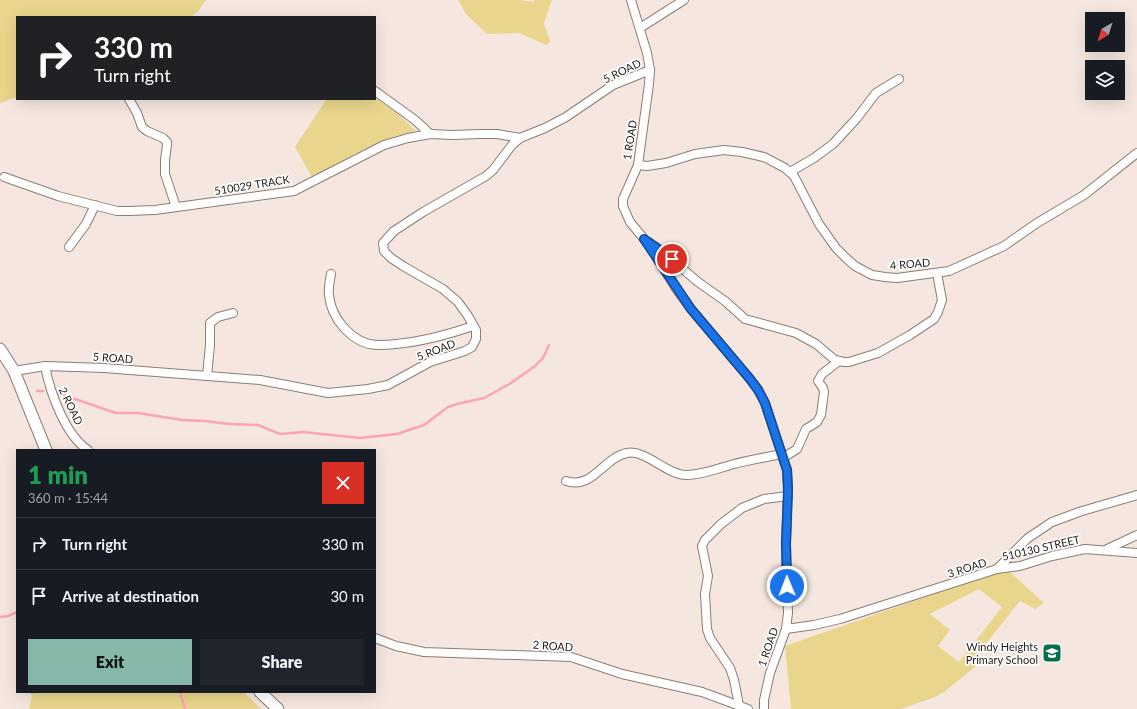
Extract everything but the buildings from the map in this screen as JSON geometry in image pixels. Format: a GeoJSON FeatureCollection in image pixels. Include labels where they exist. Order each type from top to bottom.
{"type":"FeatureCollection","features":[{"type":"Feature","properties":{"kind":"main road"},"geometry":{"type":"LineString","coordinates":[[0,349],[14,371],[46,449]]}},
{"type":"Feature","properties":{"kind":"main road"},"geometry":{"type":"LineString","coordinates":[[261,693],[278,709]]}},
{"type":"Feature","properties":{"kind":"street","name":"1 ROAD"},"geometry":{"type":"LineString","coordinates":[[631,0],[647,53],[650,70],[638,165],[623,199],[623,206],[630,222],[644,239],[691,309],[758,390],[765,403],[787,470],[788,496],[786,544],[788,613],[786,629],[770,673],[764,700],[764,709]]}},
{"type":"Feature","properties":{"kind":"street"},"geometry":{"type":"LineString","coordinates":[[640,28],[684,0]]}},
{"type":"Feature","properties":{"kind":"street","name":"5 ROAD"},"geometry":{"type":"LineString","coordinates":[[14,371],[46,366],[104,368],[260,380],[328,393],[368,389],[388,385],[430,362],[465,351],[472,347],[476,339],[476,330],[458,302],[443,289],[391,258],[384,251],[383,243],[394,231],[423,212],[486,176],[493,170],[512,145],[520,138],[550,125],[585,105],[613,85],[650,70]]}},
{"type":"Feature","properties":{"kind":"street"},"geometry":{"type":"LineString","coordinates":[[790,172],[814,158],[833,144],[854,121],[876,93],[899,79]]}},
{"type":"Feature","properties":{"kind":"street"},"geometry":{"type":"LineString","coordinates":[[376,92],[415,120],[430,134]]}},
{"type":"Feature","properties":{"kind":"street"},"geometry":{"type":"LineString","coordinates":[[130,100],[137,113],[142,127],[147,131],[164,138],[167,142],[165,174],[176,207]]}},
{"type":"Feature","properties":{"kind":"street","name":"510029 TRACK"},"geometry":{"type":"LineString","coordinates":[[4,177],[58,196],[129,212],[294,191],[384,145],[408,138],[430,134],[497,134],[520,138]]}},
{"type":"Feature","properties":{"kind":"street","name":"4 ROAD"},"geometry":{"type":"LineString","coordinates":[[638,165],[653,165],[709,152],[733,150],[764,157],[790,172],[800,186],[819,224],[827,236],[836,248],[855,266],[872,275],[885,278],[897,278],[937,273],[956,268],[1004,246],[1037,223],[1084,195],[1137,153]]}},
{"type":"Feature","properties":{"kind":"street"},"geometry":{"type":"LineString","coordinates":[[69,247],[86,224],[95,205]]}},
{"type":"Feature","properties":{"kind":"street"},"geometry":{"type":"LineString","coordinates":[[644,239],[662,251],[698,282],[725,301],[744,318],[796,333],[816,344],[828,355],[840,361],[849,362],[878,353],[910,335],[934,318],[938,312],[942,300],[937,273]]}},
{"type":"Feature","properties":{"kind":"street"},"geometry":{"type":"LineString","coordinates":[[331,274],[329,295],[337,320],[352,335],[370,344],[405,343],[447,335],[473,326]]}},
{"type":"Feature","properties":{"kind":"street"},"geometry":{"type":"LineString","coordinates":[[206,376],[210,345],[210,323],[218,316],[233,313]]}},
{"type":"Feature","properties":{"kind":"street"},"geometry":{"type":"LineString","coordinates":[[566,481],[573,483],[583,482],[617,457],[631,452],[653,460],[669,470],[685,475],[782,456],[797,449],[806,429],[819,419],[821,415],[824,392],[818,381],[822,374],[840,361]]}},
{"type":"Feature","properties":{"kind":"street","name":"2 ROAD"},"geometry":{"type":"LineString","coordinates":[[46,366],[50,387],[70,431],[78,443],[87,449]]}},
{"type":"Feature","properties":{"kind":"street","name":"3 ROAD"},"geometry":{"type":"LineString","coordinates":[[786,629],[840,619],[998,569],[1028,538],[1052,522],[1137,495]]}},
{"type":"Feature","properties":{"kind":"street"},"geometry":{"type":"LineString","coordinates":[[739,705],[730,668],[710,638],[707,629],[705,594],[708,576],[702,546],[705,540],[721,524],[742,508],[764,499],[788,496]]}},
{"type":"Feature","properties":{"kind":"street"},"geometry":{"type":"LineString","coordinates":[[1107,550],[1137,535]]}},
{"type":"Feature","properties":{"kind":"street","name":"510130 STREET"},"geometry":{"type":"LineString","coordinates":[[998,569],[1029,564],[1085,549],[1137,552]]}},
{"type":"Feature","properties":{"kind":"street","name":"2 ROAD"},"geometry":{"type":"LineString","coordinates":[[376,638],[396,646],[424,652],[570,657],[616,672],[702,692],[748,709]]}},
{"type":"Feature","properties":{"kind":"shaded area"},"geometry":{"type":"Polygon","coordinates":[[[0,0],[206,0],[192,16],[16,16],[16,97],[0,103],[0,0]]]}},
{"type":"Feature","properties":{"kind":"shaded area"},"geometry":{"type":"Polygon","coordinates":[[[458,0],[520,0],[534,2],[535,0],[552,0],[544,23],[550,42],[546,45],[519,33],[487,34],[466,14],[458,0]]]}},
{"type":"Feature","properties":{"kind":"shaded area"},"geometry":{"type":"Polygon","coordinates":[[[376,99],[397,113],[416,131],[402,134],[376,144],[312,177],[295,147],[326,100],[376,100],[376,99]]]}},
{"type":"Feature","properties":{"kind":"shaded area"},"geometry":{"type":"Polygon","coordinates":[[[997,572],[1010,572],[1044,603],[1035,609],[1020,601],[971,662],[976,666],[944,692],[935,697],[901,709],[791,709],[785,646],[997,572]],[[979,589],[930,614],[950,630],[938,646],[959,662],[1002,607],[979,589]]]}},
{"type":"Feature","properties":{"kind":"shaded area"},"geometry":{"type":"Polygon","coordinates":[[[33,693],[245,693],[261,709],[29,709],[33,693]]]}},
{"type":"Feature","properties":{"kind":"waterway"},"geometry":{"type":"LineString","coordinates":[[57,393],[116,413],[138,413],[182,420],[258,425],[280,434],[303,432],[360,438],[397,434],[424,425],[448,407],[484,398],[511,383],[535,366],[543,358],[549,345]]}},
{"type":"Feature","properties":{"kind":"waterway"},"geometry":{"type":"LineString","coordinates":[[37,391],[43,391]]}},
{"type":"Feature","properties":{"kind":"waterway"},"geometry":{"type":"LineString","coordinates":[[0,617],[8,616],[16,612]]}},
{"type":"Feature","properties":{"kind":"waterway"},"geometry":{"type":"LineString","coordinates":[[180,693],[185,709]]}},
{"type":"Feature","properties":{"kind":"place","name":"Windy Heights Primary School"},"geometry":{"type":"Point","coordinates":[1052,653]}},
{"type":"Feature","properties":{"kind":"route"},"geometry":{"type":"LineString","coordinates":[[672,259],[644,239],[659,260],[674,287],[711,334],[750,379],[765,403],[787,470],[787,586]]}}]}
